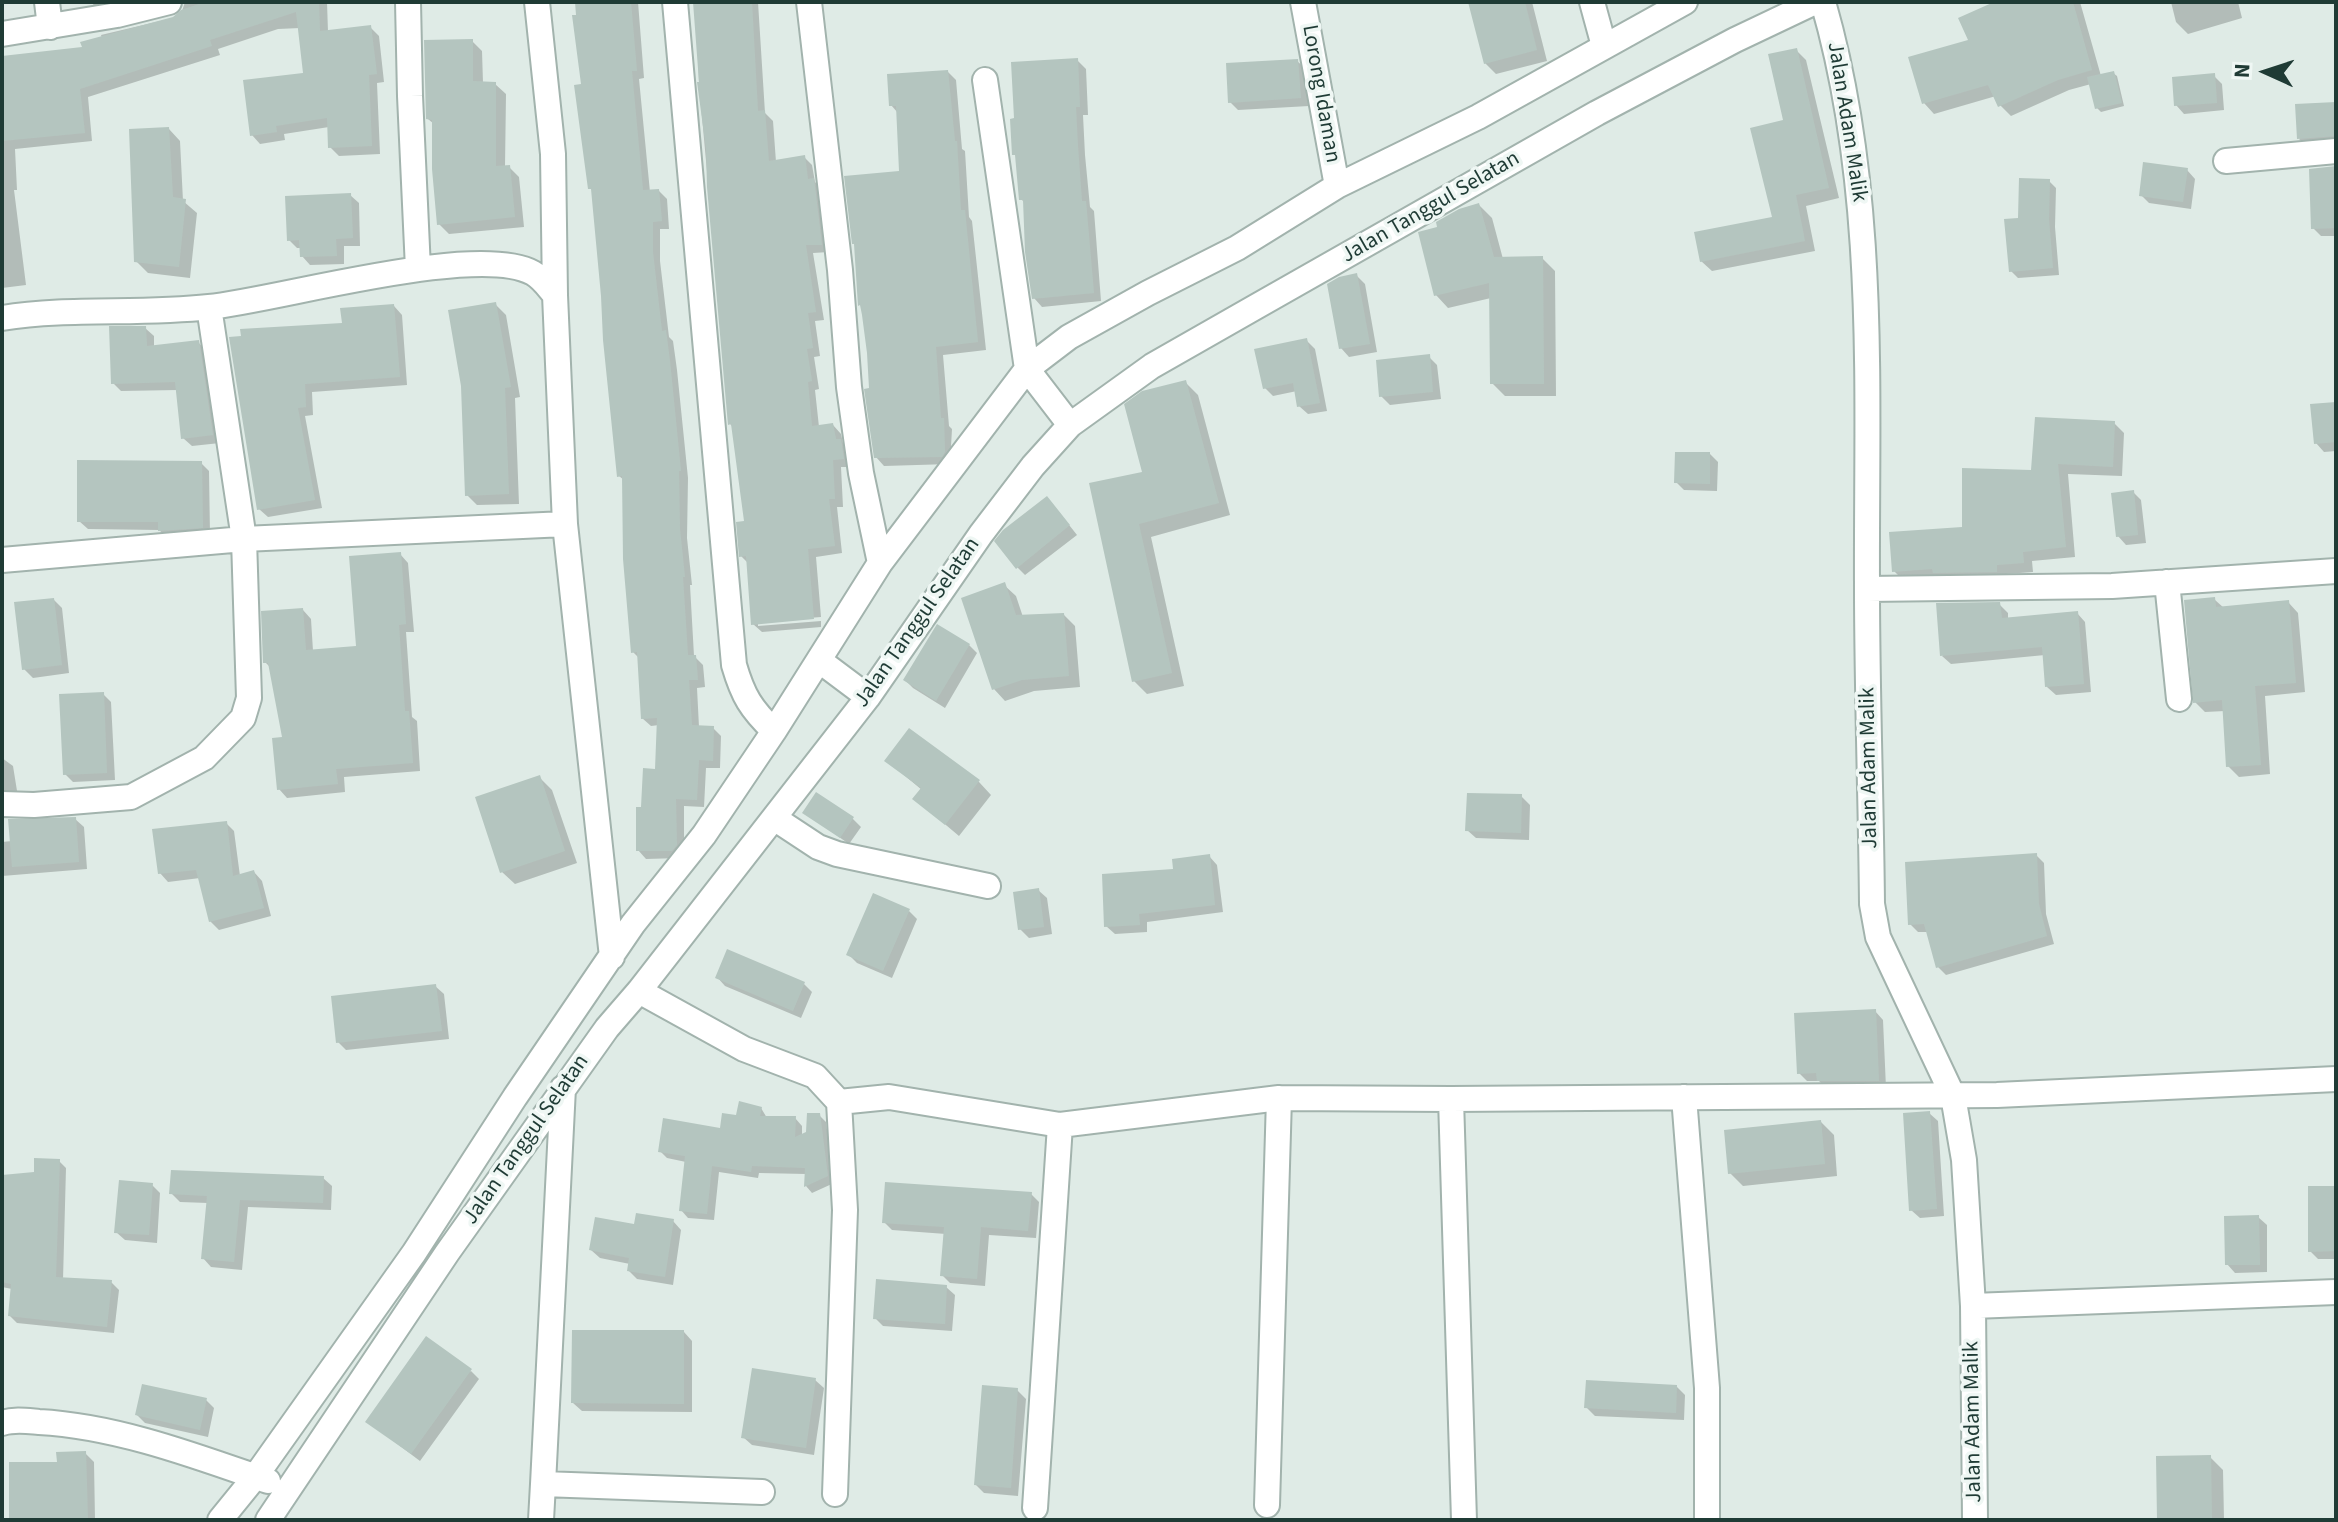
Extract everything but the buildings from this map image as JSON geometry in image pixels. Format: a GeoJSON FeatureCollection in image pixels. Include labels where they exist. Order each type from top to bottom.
{"type":"FeatureCollection","features":[{"type":"Feature","properties":{"kind":"street"},"geometry":{"type":"LineString","coordinates":[[47,2],[50,27]]}},
{"type":"Feature","properties":{"kind":"street"},"geometry":{"type":"LineString","coordinates":[[2,34],[117,15],[169,2]]}},
{"type":"Feature","properties":{"kind":"street"},"geometry":{"type":"LineString","coordinates":[[408,2],[418,269]]}},
{"type":"Feature","properties":{"kind":"street"},"geometry":{"type":"LineString","coordinates":[[537,2],[553,154],[555,295],[565,524],[612,957]]}},
{"type":"Feature","properties":{"kind":"street"},"geometry":{"type":"LineString","coordinates":[[675,2],[734,665],[743,695],[755,713],[774,731]]}},
{"type":"Feature","properties":{"kind":"street","name":"Lorong Idaman"},"geometry":{"type":"LineString","coordinates":[[1303,2],[1337,186]]}},
{"type":"Feature","properties":{"kind":"street"},"geometry":{"type":"LineString","coordinates":[[1592,2],[1604,46]]}},
{"type":"Feature","properties":{"kind":"street","name":"Jalan Tanggul Selatan"},"geometry":{"type":"LineString","coordinates":[[220,1520],[255,1477],[414,1253],[633,924],[704,835],[820,661],[880,563],[1027,369],[1069,337],[1237,248],[1337,186],[1478,117],[1685,2]]}},
{"type":"Feature","properties":{"kind":"street","name":"Jalan Tanggul Selatan"},"geometry":{"type":"LineString","coordinates":[[268,1520],[447,1253],[563,1088],[868,697],[981,534],[1033,466],[1070,425],[1152,366],[1597,113],[1735,40],[1815,2]]}},
{"type":"Feature","properties":{"kind":"street","name":"Jalan Adam Malik"},"geometry":{"type":"LineString","coordinates":[[1823,2],[1837,50],[1857,164],[1863,237],[1869,426],[1867,589],[1872,904],[1878,937],[1953,1096],[1964,1160],[1973,1306],[1975,1520]]}},
{"type":"Feature","properties":{"kind":"street"},"geometry":{"type":"LineString","coordinates":[[817,3],[849,387],[861,473],[880,563]]}},
{"type":"Feature","properties":{"kind":"street"},"geometry":{"type":"LineString","coordinates":[[985,80],[1027,369],[1070,425]]}},
{"type":"Feature","properties":{"kind":"street"},"geometry":{"type":"LineString","coordinates":[[2226,161],[2336,151]]}},
{"type":"Feature","properties":{"kind":"street"},"geometry":{"type":"LineString","coordinates":[[2,318],[209,307],[418,269],[487,265],[533,273],[555,295]]}},
{"type":"Feature","properties":{"kind":"street"},"geometry":{"type":"LineString","coordinates":[[2,804],[34,805],[131,797],[204,758],[243,718],[249,698],[244,539],[209,307]]}},
{"type":"Feature","properties":{"kind":"street"},"geometry":{"type":"LineString","coordinates":[[2,560],[244,539],[565,524]]}},
{"type":"Feature","properties":{"kind":"street"},"geometry":{"type":"LineString","coordinates":[[1867,589],[2112,586],[2336,571]]}},
{"type":"Feature","properties":{"kind":"street"},"geometry":{"type":"LineString","coordinates":[[2167,582],[2179,699]]}},
{"type":"Feature","properties":{"kind":"street"},"geometry":{"type":"LineString","coordinates":[[820,661],[868,697]]}},
{"type":"Feature","properties":{"kind":"street"},"geometry":{"type":"LineString","coordinates":[[774,818],[818,847],[837,854],[988,886]]}},
{"type":"Feature","properties":{"kind":"street"},"geometry":{"type":"LineString","coordinates":[[639,991],[744,1049],[815,1076],[839,1102],[845,1210],[835,1494]]}},
{"type":"Feature","properties":{"kind":"street"},"geometry":{"type":"LineString","coordinates":[[839,1102],[889,1097],[1060,1125],[1279,1098],[1953,1096],[2336,1079]]}},
{"type":"Feature","properties":{"kind":"street"},"geometry":{"type":"LineString","coordinates":[[541,1520],[563,1088]]}},
{"type":"Feature","properties":{"kind":"street"},"geometry":{"type":"LineString","coordinates":[[1684,1097],[1707,1388],[1707,1520]]}},
{"type":"Feature","properties":{"kind":"street"},"geometry":{"type":"LineString","coordinates":[[1267,1505],[1279,1098]]}},
{"type":"Feature","properties":{"kind":"street"},"geometry":{"type":"LineString","coordinates":[[1451,1099],[1464,1520]]}},
{"type":"Feature","properties":{"kind":"street"},"geometry":{"type":"LineString","coordinates":[[1035,1508],[1060,1125]]}},
{"type":"Feature","properties":{"kind":"street"},"geometry":{"type":"LineString","coordinates":[[1973,1306],[2336,1292]]}},
{"type":"Feature","properties":{"kind":"street"},"geometry":{"type":"LineString","coordinates":[[2,1423],[10,1420],[53,1423],[109,1431],[290,1489]]}},
{"type":"Feature","properties":{"kind":"street"},"geometry":{"type":"LineString","coordinates":[[543,1484],[762,1492]]}}]}
